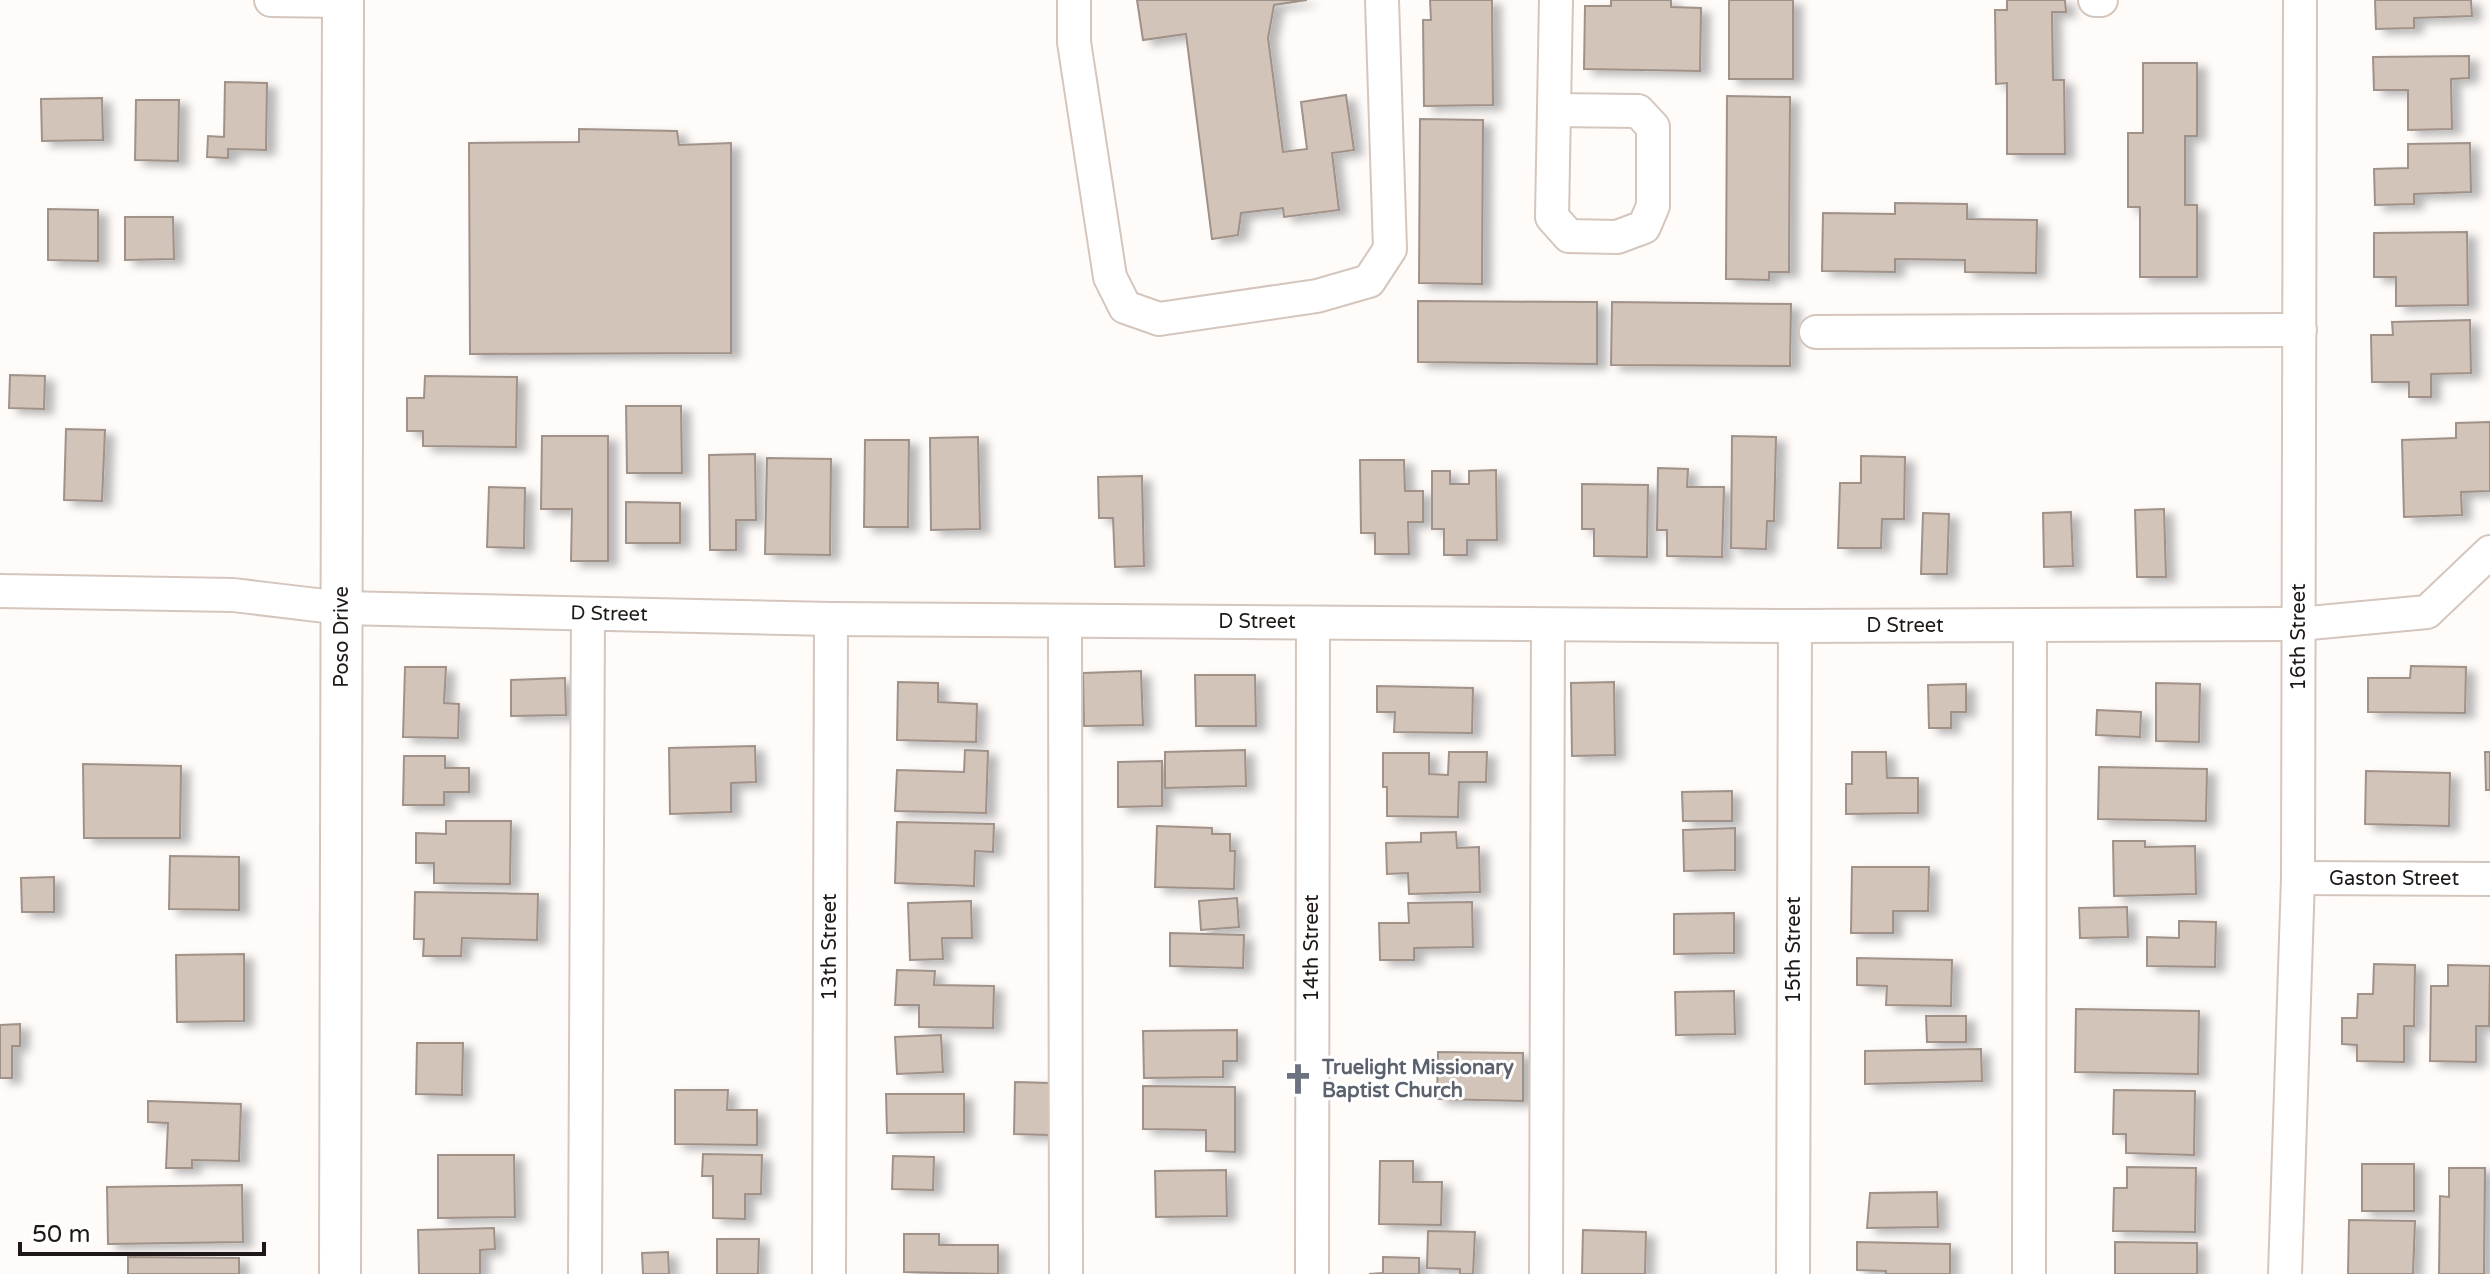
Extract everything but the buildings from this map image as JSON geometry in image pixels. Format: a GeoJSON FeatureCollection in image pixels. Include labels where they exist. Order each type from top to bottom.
{"type":"FeatureCollection","features":[{"type":"Feature","properties":{"kind":"main road","name":"Poso Drive"},"geometry":{"type":"LineString","coordinates":[[340,1274],[343,0]]}},
{"type":"Feature","properties":{"kind":"street"},"geometry":{"type":"LineString","coordinates":[[271,0],[343,0]]}},
{"type":"Feature","properties":{"kind":"street"},"geometry":{"type":"LineString","coordinates":[[1074,0],[1074,42],[1110,277],[1125,307],[1159,319],[1317,296],[1369,281],[1390,249],[1382,0]]}},
{"type":"Feature","properties":{"kind":"street"},"geometry":{"type":"LineString","coordinates":[[1554,110],[1638,111],[1653,127],[1653,206],[1644,227],[1617,237],[1569,236],[1552,217],[1556,0]]}},
{"type":"Feature","properties":{"kind":"street"},"geometry":{"type":"LineString","coordinates":[[2095,0],[2101,0]]}},
{"type":"Feature","properties":{"kind":"street","name":"16th Street"},"geometry":{"type":"LineString","coordinates":[[2285,1274],[2298,878],[2300,0]]}},
{"type":"Feature","properties":{"kind":"street"},"geometry":{"type":"LineString","coordinates":[[1816,332],[2300,330]]}},
{"type":"Feature","properties":{"kind":"street","name":"D Street"},"geometry":{"type":"LineString","coordinates":[[0,591],[233,595],[342,608],[831,619],[1795,626],[2299,624],[2427,612],[2490,552]]}},
{"type":"Feature","properties":{"kind":"street"},"geometry":{"type":"LineString","coordinates":[[585,1274],[588,614]]}},
{"type":"Feature","properties":{"kind":"street","name":"13th Street"},"geometry":{"type":"LineString","coordinates":[[829,1274],[831,619]]}},
{"type":"Feature","properties":{"kind":"street"},"geometry":{"type":"LineString","coordinates":[[1065,621],[1066,1274]]}},
{"type":"Feature","properties":{"kind":"street","name":"14th Street"},"geometry":{"type":"LineString","coordinates":[[1312,1274],[1313,623]]}},
{"type":"Feature","properties":{"kind":"street"},"geometry":{"type":"LineString","coordinates":[[1546,1274],[1548,625]]}},
{"type":"Feature","properties":{"kind":"street"},"geometry":{"type":"LineString","coordinates":[[2029,1274],[2030,625]]}},
{"type":"Feature","properties":{"kind":"street","name":"15th Street"},"geometry":{"type":"LineString","coordinates":[[1793,1274],[1795,626]]}},
{"type":"Feature","properties":{"kind":"street","name":"Gaston Street"},"geometry":{"type":"LineString","coordinates":[[2298,878],[2490,879]]}},
{"type":"Feature","properties":{"kind":"place","name":"Truelight Missionary Baptist Church"},"geometry":{"type":"Point","coordinates":[1298,1079]}}]}
